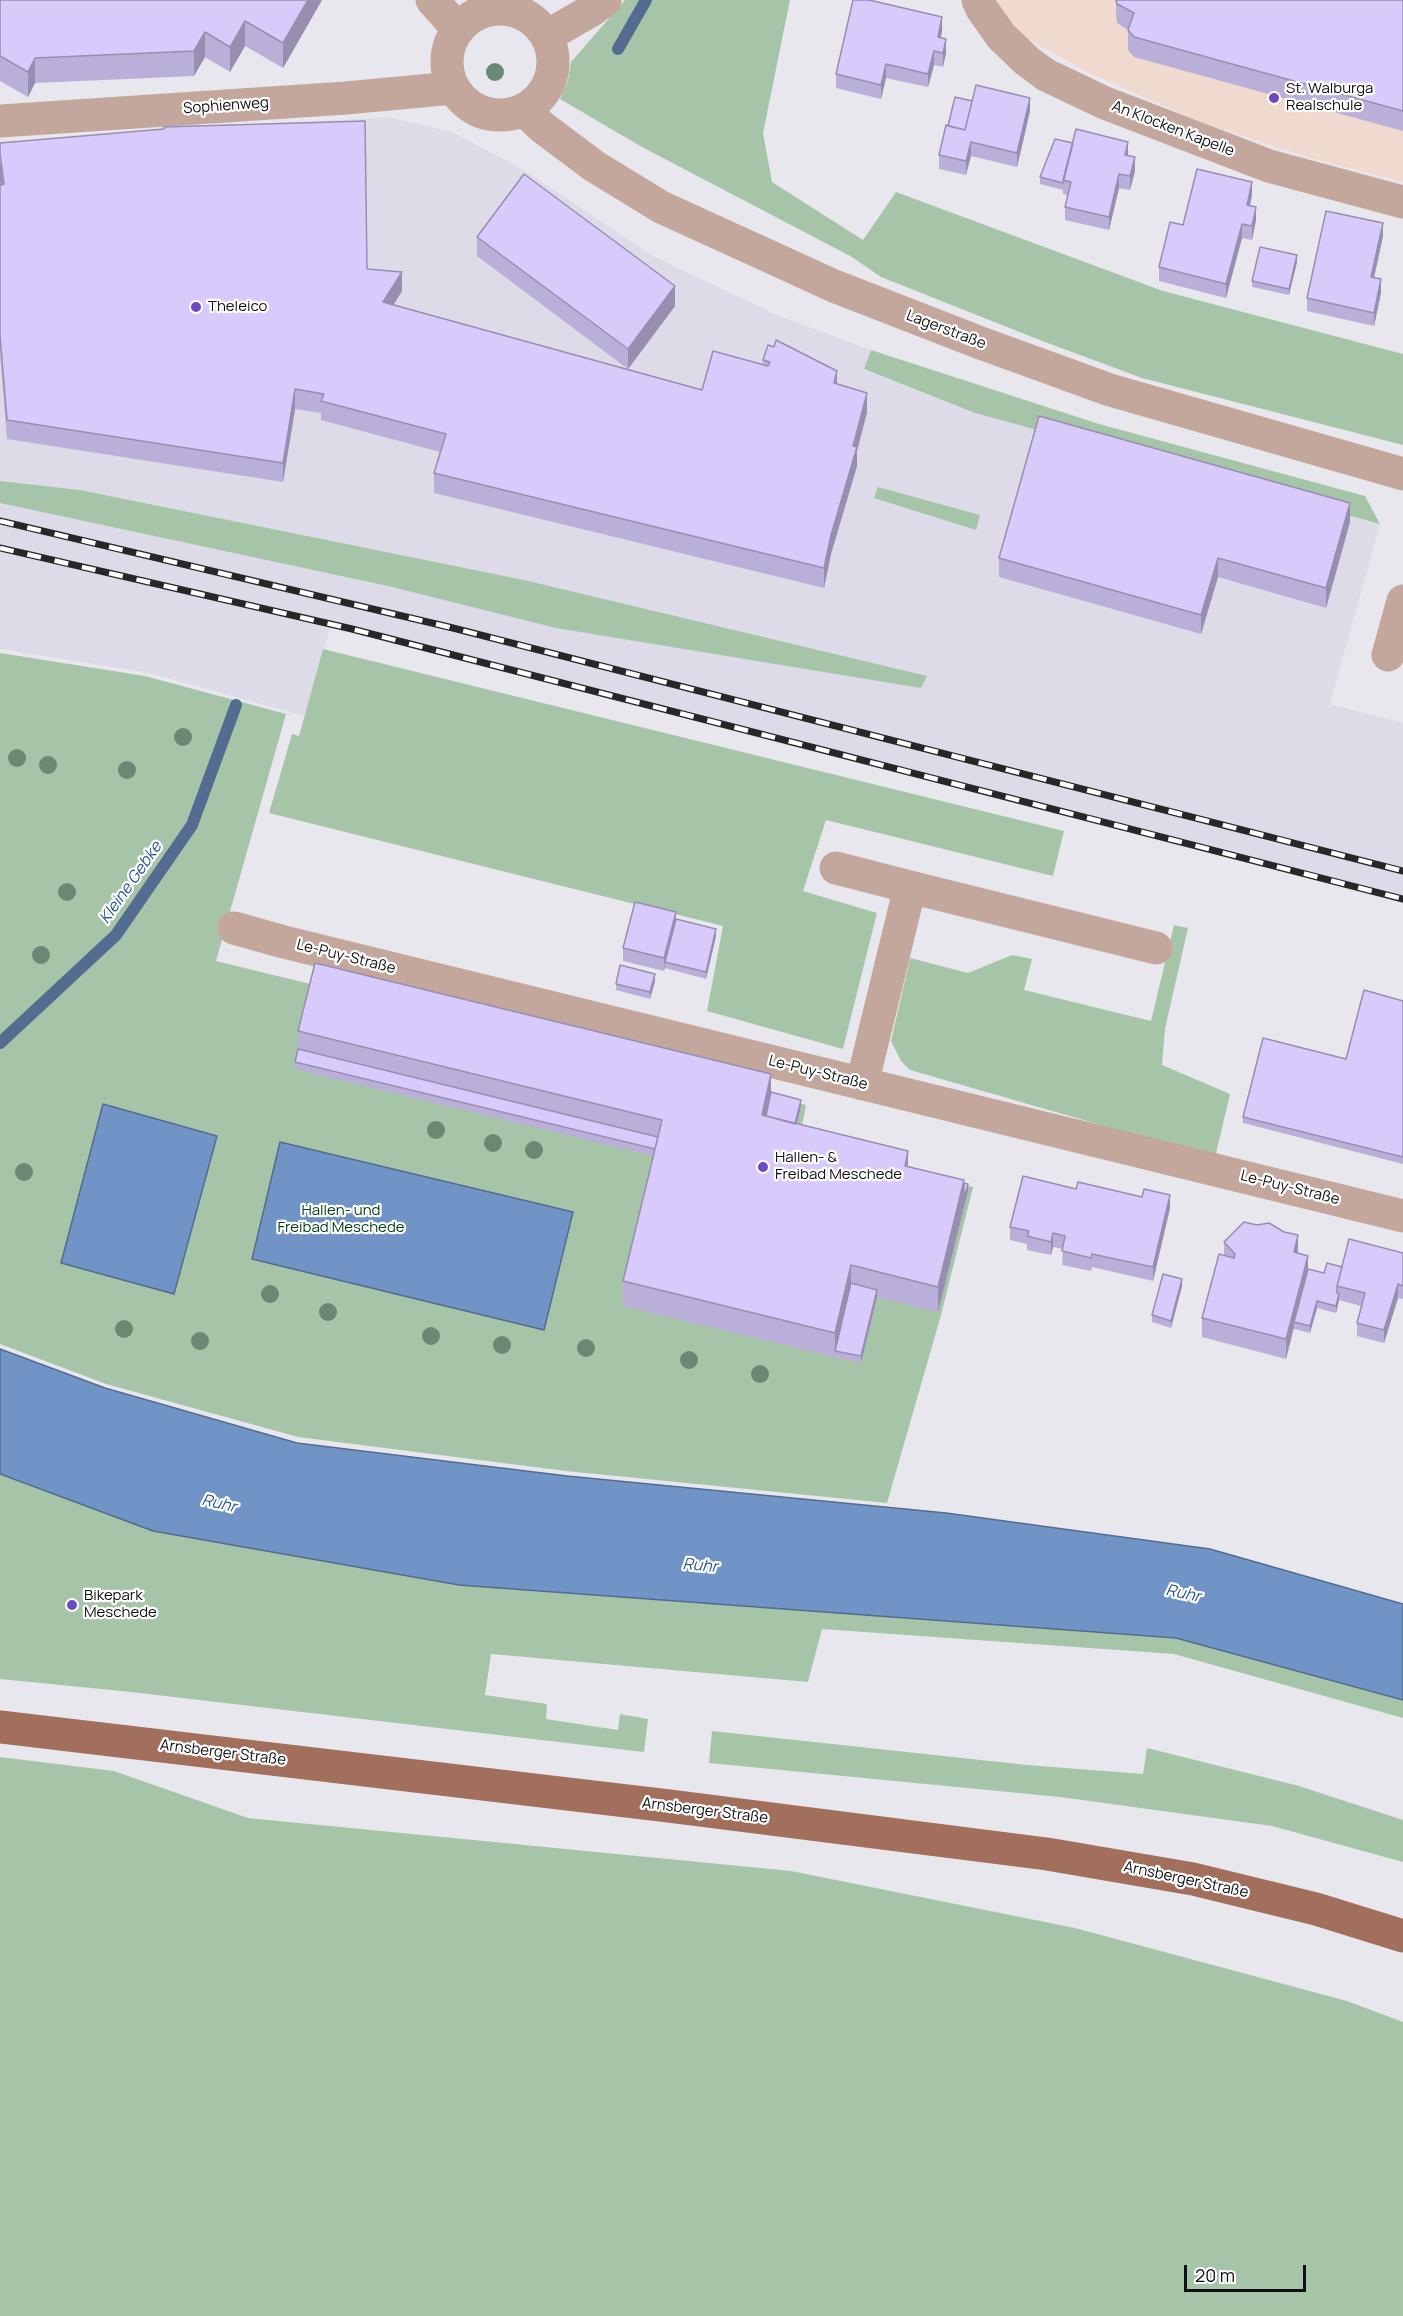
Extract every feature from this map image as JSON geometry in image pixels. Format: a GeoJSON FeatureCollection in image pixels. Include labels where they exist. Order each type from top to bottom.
{"type":"FeatureCollection","features":[{"type":"Feature","properties":{"kind":"main road","name":"Arnsberger Straße"},"geometry":{"type":"LineString","coordinates":[[0,1727],[669,1806],[1047,1854],[1193,1879],[1316,1909],[1403,1936]]}},
{"type":"Feature","properties":{"kind":"street"},"geometry":{"type":"LineString","coordinates":[[432,0],[458,30]]}},
{"type":"Feature","properties":{"kind":"street"},"geometry":{"type":"LineString","coordinates":[[547,36],[605,0]]}},
{"type":"Feature","properties":{"kind":"street","name":"An Klocken Kapelle"},"geometry":{"type":"LineString","coordinates":[[978,0],[1001,36],[1027,61],[1046,75],[1105,103],[1269,166],[1403,202]]}},
{"type":"Feature","properties":{"kind":"street"},"geometry":{"type":"LineString","coordinates":[[506,8],[522,13],[536,23],[547,36],[553,49],[552,78],[541,96],[524,110],[495,115],[482,112],[469,105],[453,88],[448,70],[448,55],[452,40],[458,30],[473,16],[489,10],[506,8]]}},
{"type":"Feature","properties":{"kind":"street","name":"Sophienweg"},"geometry":{"type":"LineString","coordinates":[[0,121],[346,98],[453,88]]}},
{"type":"Feature","properties":{"kind":"street","name":"Lagerstraße"},"geometry":{"type":"LineString","coordinates":[[524,110],[542,127],[594,166],[660,207],[834,286],[1110,390],[1403,474]]}},
{"type":"Feature","properties":{"kind":"street"},"geometry":{"type":"LineString","coordinates":[[1388,655],[1403,601]]}},
{"type":"Feature","properties":{"kind":"street"},"geometry":{"type":"LineString","coordinates":[[836,868],[1156,948]]}},
{"type":"Feature","properties":{"kind":"street"},"geometry":{"type":"LineString","coordinates":[[862,1084],[910,886]]}},
{"type":"Feature","properties":{"kind":"street","name":"Le-Puy-Straße"},"geometry":{"type":"LineString","coordinates":[[234,928],[1403,1216]]}},
{"type":"Feature","properties":{"kind":"shaded area","name":"St. Walburga Realschule"},"geometry":{"type":"Polygon","coordinates":[[[998,0],[1403,0],[1403,182],[1314,159],[1205,124],[1087,72],[1023,36],[1000,9],[998,0]]]}},
{"type":"Feature","properties":{"kind":"shaded area"},"geometry":{"type":"Polygon","coordinates":[[[388,117],[452,132],[531,175],[653,256],[779,316],[871,350],[865,370],[975,413],[1380,524],[1330,704],[1403,723],[1403,899],[331,625],[304,716],[149,673],[0,649],[0,142],[388,117]]]}},
{"type":"Feature","properties":{"kind":"green space"},"geometry":{"type":"Polygon","coordinates":[[[625,0],[790,0],[763,133],[772,182],[863,240],[896,192],[1163,291],[1403,354],[1403,445],[1142,378],[1037,339],[881,277],[852,257],[642,147],[560,99],[568,80],[571,62],[625,0]]]}},
{"type":"Feature","properties":{"kind":"green space"},"geometry":{"type":"Polygon","coordinates":[[[871,350],[1099,424],[1365,496],[1380,524],[975,413],[864,369],[871,350]]]}},
{"type":"Feature","properties":{"kind":"green space"},"geometry":{"type":"Polygon","coordinates":[[[0,481],[80,490],[524,580],[927,676],[921,688],[556,628],[388,586],[0,503],[0,481]]]}},
{"type":"Feature","properties":{"kind":"green space"},"geometry":{"type":"Polygon","coordinates":[[[878,487],[980,515],[976,530],[874,498],[878,487]]]}},
{"type":"Feature","properties":{"kind":"green space"},"geometry":{"type":"Polygon","coordinates":[[[323,649],[1064,831],[1053,876],[826,820],[803,891],[877,913],[843,1049],[707,1011],[723,926],[269,813],[292,734],[299,736],[323,649]]]}},
{"type":"Feature","properties":{"kind":"green space","name":"Hallen- und Freibad Meschede"},"geometry":{"type":"Polygon","coordinates":[[[0,653],[145,676],[286,714],[216,961],[806,1105],[798,1147],[973,1187],[941,1315],[887,1503],[566,1471],[298,1437],[106,1384],[0,1344],[0,653]]]}},
{"type":"Feature","properties":{"kind":"green space"},"geometry":{"type":"Polygon","coordinates":[[[1174,925],[1188,928],[1165,1029],[1162,1065],[1230,1094],[1215,1158],[910,1070],[901,1061],[891,1041],[910,958],[968,973],[1012,955],[1032,959],[1024,990],[1151,1021],[1174,925]]]}},
{"type":"Feature","properties":{"kind":"green space"},"geometry":{"type":"Polygon","coordinates":[[[0,1474],[153,1531],[459,1585],[1176,1638],[1403,1700],[1403,1718],[1174,1654],[822,1629],[808,1682],[491,1654],[485,1695],[547,1704],[546,1719],[618,1730],[620,1714],[648,1719],[644,1752],[131,1692],[0,1679],[0,1474]]]}},
{"type":"Feature","properties":{"kind":"green space"},"geometry":{"type":"Polygon","coordinates":[[[712,1731],[1027,1765],[1143,1774],[1147,1748],[1299,1786],[1403,1820],[1403,1862],[1272,1826],[1060,1797],[709,1763],[712,1731]]]}},
{"type":"Feature","properties":{"kind":"green space"},"geometry":{"type":"Polygon","coordinates":[[[0,1757],[114,1771],[248,1818],[791,1871],[1075,1928],[1347,2001],[1403,2022],[1403,2316],[0,2316],[0,1757]]]}},
{"type":"Feature","properties":{"kind":"water"},"geometry":{"type":"Polygon","coordinates":[[[103,1104],[217,1136],[174,1294],[61,1263],[103,1104]]]}},
{"type":"Feature","properties":{"kind":"water"},"geometry":{"type":"Polygon","coordinates":[[[280,1142],[573,1212],[544,1330],[252,1259],[280,1142]]]}},
{"type":"Feature","properties":{"kind":"water","name":"Ruhr"},"geometry":{"type":"Polygon","coordinates":[[[0,1349],[105,1388],[297,1443],[567,1476],[946,1513],[1210,1549],[1403,1604],[1403,1700],[1176,1638],[459,1585],[153,1531],[0,1474],[0,1349]]]}},
{"type":"Feature","properties":{"kind":"building"},"geometry":{"type":"Polygon","coordinates":[[[0,0],[308,0],[283,43],[245,21],[230,47],[205,32],[194,51],[35,58],[28,72],[0,56],[0,0]]]}},
{"type":"Feature","properties":{"kind":"building"},"geometry":{"type":"Polygon","coordinates":[[[853,0],[869,0],[942,17],[938,37],[946,39],[943,53],[934,51],[928,74],[886,64],[881,85],[836,74],[853,0]]]}},
{"type":"Feature","properties":{"kind":"building"},"geometry":{"type":"Polygon","coordinates":[[[1116,0],[1403,0],[1403,111],[1134,37],[1128,30],[1134,13],[1117,4],[1116,0]]]}},
{"type":"Feature","properties":{"kind":"building"},"geometry":{"type":"Polygon","coordinates":[[[976,85],[1030,98],[1017,153],[971,142],[966,161],[939,155],[946,125],[965,130],[976,85]]]}},
{"type":"Feature","properties":{"kind":"building"},"geometry":{"type":"Polygon","coordinates":[[[955,97],[972,101],[965,130],[948,126],[955,97]]]}},
{"type":"Feature","properties":{"kind":"building"},"geometry":{"type":"Polygon","coordinates":[[[365,121],[367,269],[402,272],[383,302],[702,390],[713,351],[768,366],[770,362],[763,360],[768,345],[774,347],[776,340],[837,371],[834,383],[867,393],[853,446],[857,447],[831,535],[824,568],[434,473],[446,434],[321,401],[324,394],[295,389],[283,463],[7,420],[0,335],[0,185],[4,184],[0,143],[164,129],[164,127],[365,121]]]}},
{"type":"Feature","properties":{"kind":"building"},"geometry":{"type":"Polygon","coordinates":[[[1076,129],[1128,142],[1125,155],[1135,157],[1130,176],[1119,174],[1109,217],[1065,207],[1071,182],[1063,180],[1076,129]]]}},
{"type":"Feature","properties":{"kind":"building"},"geometry":{"type":"Polygon","coordinates":[[[1055,139],[1073,143],[1063,183],[1040,177],[1055,139]]]}},
{"type":"Feature","properties":{"kind":"building"},"geometry":{"type":"Polygon","coordinates":[[[1197,169],[1252,182],[1247,205],[1256,207],[1252,226],[1242,224],[1226,284],[1159,267],[1170,222],[1183,225],[1197,169]]]}},
{"type":"Feature","properties":{"kind":"building"},"geometry":{"type":"Polygon","coordinates":[[[524,174],[675,286],[628,349],[477,237],[524,174]]]}},
{"type":"Feature","properties":{"kind":"building"},"geometry":{"type":"Polygon","coordinates":[[[1326,211],[1383,223],[1371,277],[1381,279],[1374,313],[1307,298],[1326,211]]]}},
{"type":"Feature","properties":{"kind":"building"},"geometry":{"type":"Polygon","coordinates":[[[1260,247],[1297,255],[1289,289],[1252,281],[1260,247]]]}},
{"type":"Feature","properties":{"kind":"building"},"geometry":{"type":"Polygon","coordinates":[[[1039,416],[1350,503],[1326,588],[1218,558],[1201,615],[999,558],[1039,416]]]}},
{"type":"Feature","properties":{"kind":"building"},"geometry":{"type":"Polygon","coordinates":[[[635,902],[676,912],[664,958],[623,948],[635,902]]]}},
{"type":"Feature","properties":{"kind":"building"},"geometry":{"type":"Polygon","coordinates":[[[676,919],[716,929],[706,972],[665,962],[676,919]]]}},
{"type":"Feature","properties":{"kind":"building","name":"Hallen- & Freibad Meschede"},"geometry":{"type":"Polygon","coordinates":[[[315,963],[771,1074],[762,1115],[908,1151],[905,1166],[964,1180],[938,1287],[851,1265],[835,1333],[623,1281],[662,1120],[298,1031],[315,963]]]}},
{"type":"Feature","properties":{"kind":"building"},"geometry":{"type":"Polygon","coordinates":[[[620,965],[655,974],[650,992],[616,984],[620,965]]]}},
{"type":"Feature","properties":{"kind":"building"},"geometry":{"type":"Polygon","coordinates":[[[1364,990],[1403,1001],[1403,1157],[1243,1117],[1263,1038],[1346,1059],[1364,990]]]}},
{"type":"Feature","properties":{"kind":"building"},"geometry":{"type":"Polygon","coordinates":[[[298,1049],[658,1137],[655,1149],[295,1062],[298,1049]]]}},
{"type":"Feature","properties":{"kind":"building"},"geometry":{"type":"Polygon","coordinates":[[[771,1092],[801,1100],[795,1124],[766,1116],[771,1092]]]}},
{"type":"Feature","properties":{"kind":"building"},"geometry":{"type":"Polygon","coordinates":[[[1023,1176],[1076,1189],[1078,1182],[1142,1197],[1144,1189],[1170,1195],[1153,1267],[1092,1254],[1091,1258],[1062,1251],[1065,1236],[1053,1233],[1051,1242],[1027,1236],[1029,1231],[1010,1227],[1023,1176]]]}},
{"type":"Feature","properties":{"kind":"building"},"geometry":{"type":"Polygon","coordinates":[[[964,1183],[968,1184],[964,1199],[964,1183]]]}},
{"type":"Feature","properties":{"kind":"building"},"geometry":{"type":"Polygon","coordinates":[[[1244,1222],[1257,1225],[1269,1223],[1284,1232],[1298,1235],[1294,1252],[1308,1256],[1286,1339],[1202,1318],[1219,1254],[1234,1258],[1235,1254],[1224,1242],[1244,1222]]]}},
{"type":"Feature","properties":{"kind":"building"},"geometry":{"type":"Polygon","coordinates":[[[1349,1239],[1403,1253],[1403,1286],[1398,1284],[1384,1330],[1357,1323],[1365,1293],[1337,1286],[1349,1239]]]}},
{"type":"Feature","properties":{"kind":"building"},"geometry":{"type":"Polygon","coordinates":[[[1327,1263],[1342,1267],[1337,1286],[1339,1294],[1336,1306],[1317,1301],[1310,1326],[1294,1322],[1308,1269],[1324,1273],[1327,1263]]]}},
{"type":"Feature","properties":{"kind":"building"},"geometry":{"type":"Polygon","coordinates":[[[1163,1274],[1182,1279],[1171,1321],[1152,1315],[1163,1274]]]}},
{"type":"Feature","properties":{"kind":"building"},"geometry":{"type":"Polygon","coordinates":[[[851,1283],[877,1290],[861,1356],[835,1351],[851,1283]]]}},
{"type":"Feature","properties":{"kind":"waterway","name":"Kleine Gebke"},"geometry":{"type":"LineString","coordinates":[[618,49],[646,0]]}},
{"type":"Feature","properties":{"kind":"waterway","name":"Kleine Gebke"},"geometry":{"type":"LineString","coordinates":[[0,1043],[116,935],[192,825],[236,705]]}},
{"type":"Feature","properties":{"kind":"railway"},"geometry":{"type":"LineString","coordinates":[[0,521],[453,628],[1403,871]]}},
{"type":"Feature","properties":{"kind":"railway"},"geometry":{"type":"LineString","coordinates":[[0,548],[352,629],[1403,899]]}},
{"type":"Feature","properties":{"kind":"place","name":"St. Walburga Realschule"},"geometry":{"type":"Point","coordinates":[1274,98]}},
{"type":"Feature","properties":{"kind":"place","name":"Theleico"},"geometry":{"type":"Point","coordinates":[196,307]}},
{"type":"Feature","properties":{"kind":"place","name":"Hallen- & Freibad Meschede"},"geometry":{"type":"Point","coordinates":[763,1167]}},
{"type":"Feature","properties":{"kind":"place","name":"Bikepark Meschede"},"geometry":{"type":"Point","coordinates":[72,1605]}}]}
